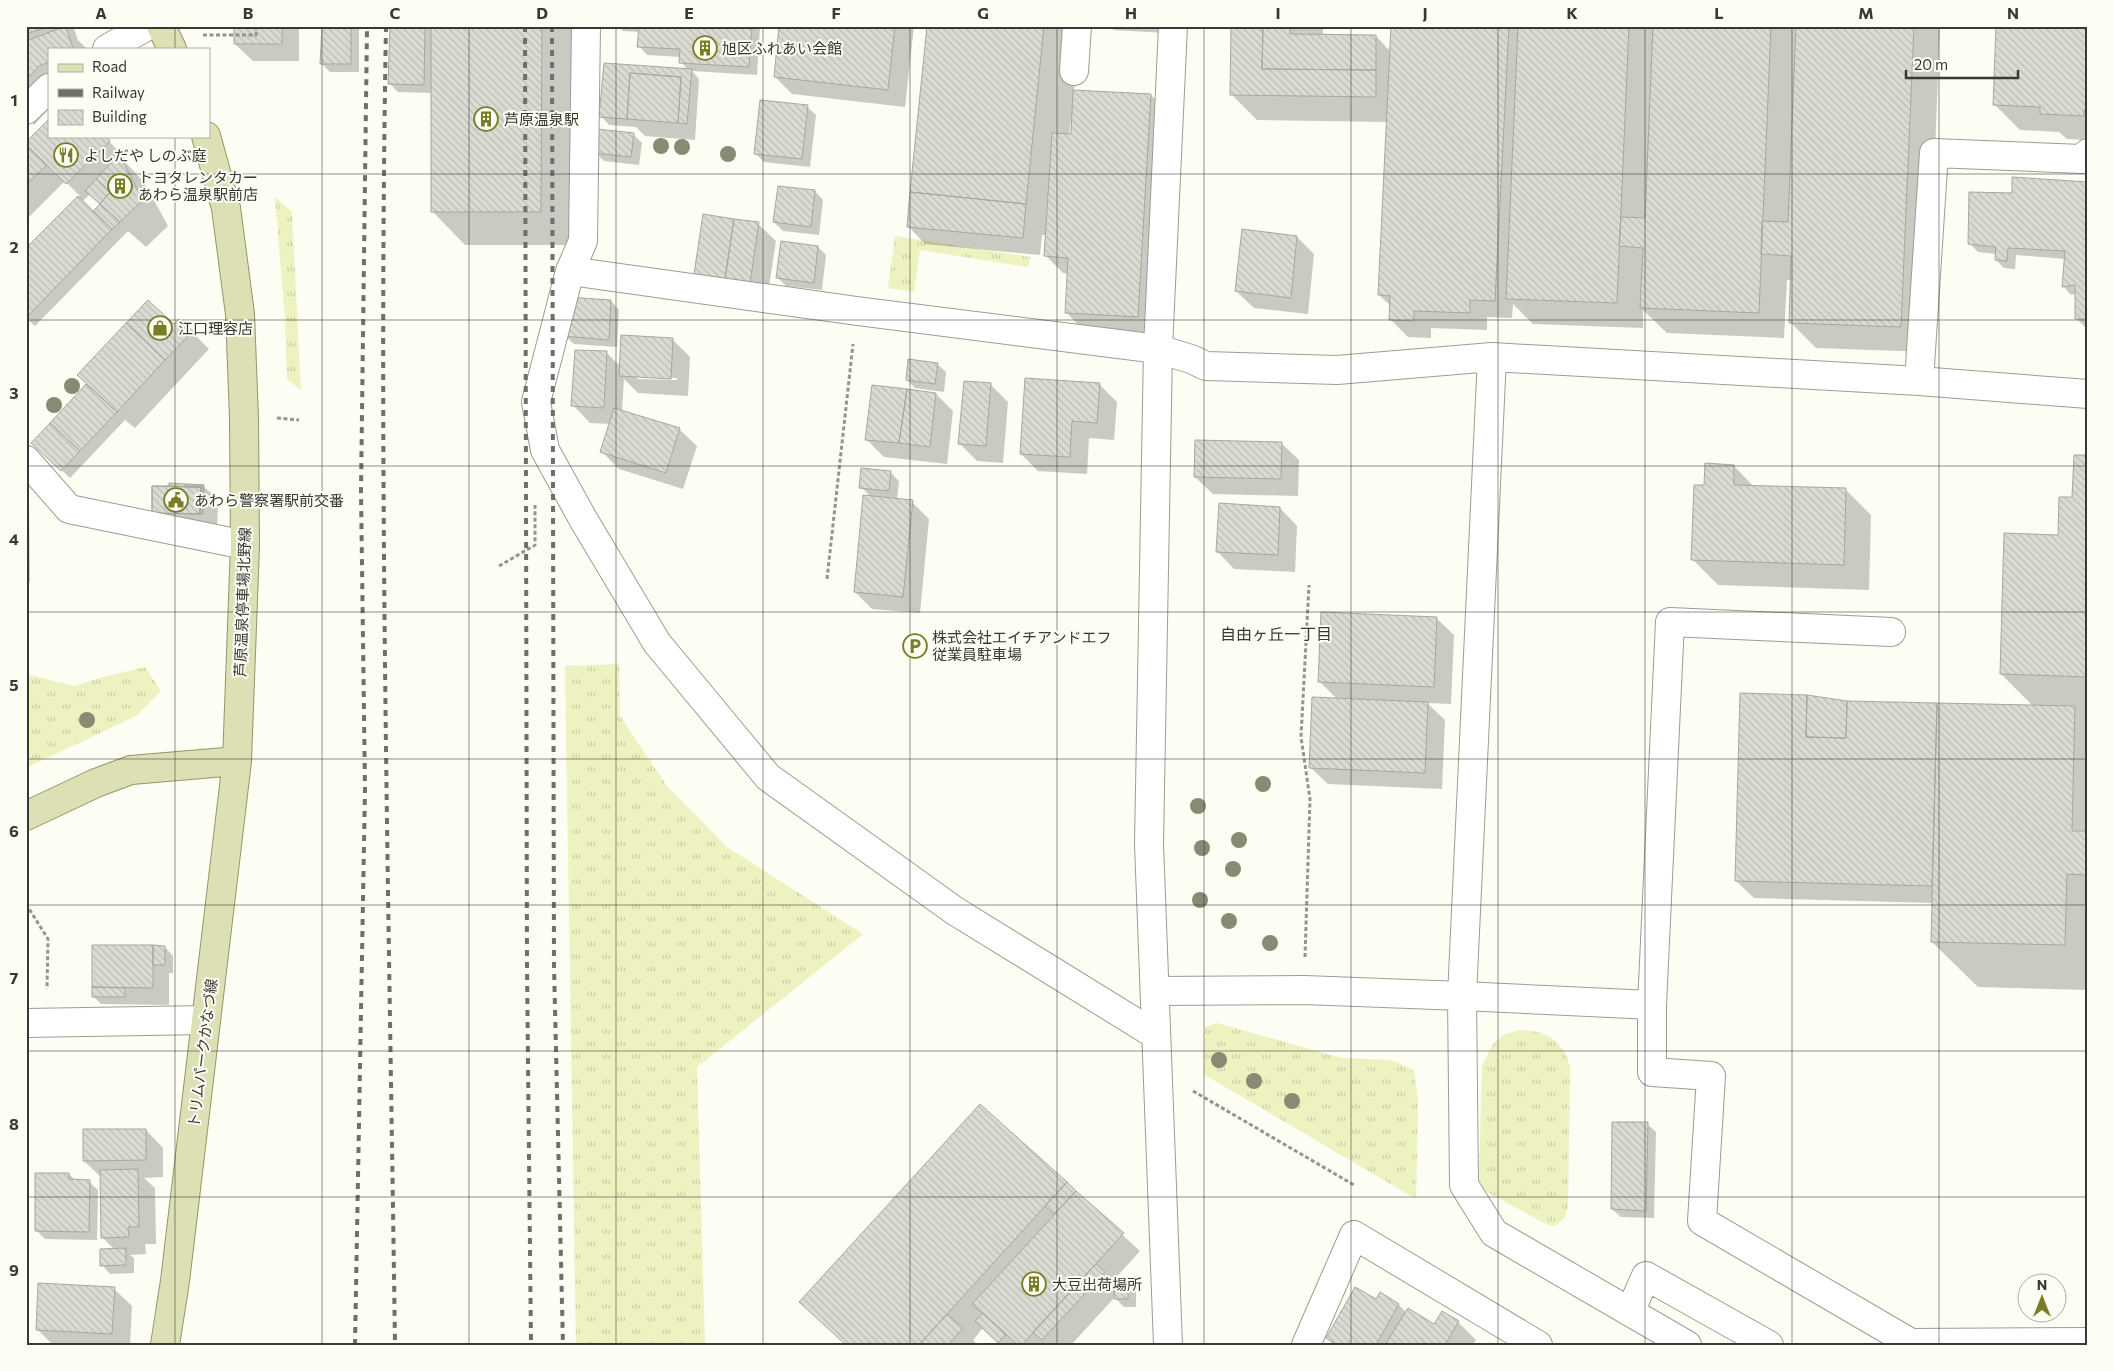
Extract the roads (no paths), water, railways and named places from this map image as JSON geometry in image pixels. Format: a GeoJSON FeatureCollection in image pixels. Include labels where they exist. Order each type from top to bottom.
{"type":"FeatureCollection","features":[{"type":"Feature","properties":{"kind":"main road"},"geometry":{"type":"LineString","coordinates":[[161,26],[172,48]]}},
{"type":"Feature","properties":{"kind":"main road","name":"芦原温泉停車場北野線"},"geometry":{"type":"LineString","coordinates":[[207,138],[226,208],[240,314],[244,418],[245,545],[237,761]]}},
{"type":"Feature","properties":{"kind":"main road"},"geometry":{"type":"LineString","coordinates":[[26,816],[96,783],[131,770],[237,761]]}},
{"type":"Feature","properties":{"kind":"main road","name":"トリムパークかなづ線"},"geometry":{"type":"LineString","coordinates":[[165,1345],[175,1281],[237,761]]}},
{"type":"Feature","properties":{"kind":"street"},"geometry":{"type":"LineString","coordinates":[[109,48],[147,26]]}},
{"type":"Feature","properties":{"kind":"street"},"geometry":{"type":"LineString","coordinates":[[586,26],[583,241],[570,271],[536,402],[545,450],[583,519],[657,643],[768,777],[955,911],[1156,1035]]}},
{"type":"Feature","properties":{"kind":"street"},"geometry":{"type":"LineString","coordinates":[[1074,71],[1077,26]]}},
{"type":"Feature","properties":{"kind":"street"},"geometry":{"type":"LineString","coordinates":[[1168,1345],[1149,844],[1158,349],[1174,26]]}},
{"type":"Feature","properties":{"kind":"street"},"geometry":{"type":"LineString","coordinates":[[26,110],[48,89]]}},
{"type":"Feature","properties":{"kind":"street"},"geometry":{"type":"LineString","coordinates":[[1919,381],[1934,153],[2086,157]]}},
{"type":"Feature","properties":{"kind":"street"},"geometry":{"type":"LineString","coordinates":[[570,271],[857,311],[1158,349],[1191,359],[1206,366],[1336,370],[1492,357],[1919,381],[2088,394]]}},
{"type":"Feature","properties":{"kind":"street"},"geometry":{"type":"LineString","coordinates":[[1492,357],[1462,996],[1464,1186],[1494,1233],[1687,1345]]}},
{"type":"Feature","properties":{"kind":"street"},"geometry":{"type":"LineString","coordinates":[[26,460],[69,509],[245,545]]}},
{"type":"Feature","properties":{"kind":"street"},"geometry":{"type":"LineString","coordinates":[[1891,632],[1670,622],[1652,1005],[1652,1072],[1711,1076],[1702,1220],[1911,1343],[2088,1342]]}},
{"type":"Feature","properties":{"kind":"street"},"geometry":{"type":"LineString","coordinates":[[1156,991],[1304,990],[1652,1005]]}},
{"type":"Feature","properties":{"kind":"street"},"geometry":{"type":"LineString","coordinates":[[36,1022],[206,1020]]}},
{"type":"Feature","properties":{"kind":"street"},"geometry":{"type":"LineString","coordinates":[[1306,1345],[1354,1235],[1538,1345]]}},
{"type":"Feature","properties":{"kind":"street"},"geometry":{"type":"LineString","coordinates":[[1630,1312],[1646,1276],[1770,1345]]}},
{"type":"Feature","properties":{"kind":"railway"},"geometry":{"type":"LineString","coordinates":[[355,1345],[365,788],[361,491],[367,26]]}},
{"type":"Feature","properties":{"kind":"railway"},"geometry":{"type":"LineString","coordinates":[[386,26],[383,356],[384,521],[395,1345]]}},
{"type":"Feature","properties":{"kind":"railway"},"geometry":{"type":"LineString","coordinates":[[525,26],[527,966],[531,1345]]}},
{"type":"Feature","properties":{"kind":"railway"},"geometry":{"type":"LineString","coordinates":[[552,26],[554,966],[563,1345]]}},
{"type":"Feature","properties":{"kind":"place","name":"旭区ふれあい会館"},"geometry":{"type":"Point","coordinates":[705,48]}},
{"type":"Feature","properties":{"kind":"place","name":"芦原温泉駅"},"geometry":{"type":"Point","coordinates":[486,119]}},
{"type":"Feature","properties":{"kind":"place","name":"よしだや しのぶ庭"},"geometry":{"type":"Point","coordinates":[66,155]}},
{"type":"Feature","properties":{"kind":"place","name":"トヨタレンタカー あわら温泉駅前店"},"geometry":{"type":"Point","coordinates":[120,186]}},
{"type":"Feature","properties":{"kind":"place","name":"江口理容店"},"geometry":{"type":"Point","coordinates":[160,328]}},
{"type":"Feature","properties":{"kind":"place","name":"あわら警察署駅前交番"},"geometry":{"type":"Point","coordinates":[176,500]}},
{"type":"Feature","properties":{"kind":"place","name":"株式会社エイチアンドエフ 従業員駐車場"},"geometry":{"type":"Point","coordinates":[915,646]}},
{"type":"Feature","properties":{"kind":"place","name":"大豆出荷場所"},"geometry":{"type":"Point","coordinates":[1034,1284]}},
{"type":"Feature","properties":{"kind":"district","name":"自由ヶ丘一丁目"},"geometry":{"type":"Point","coordinates":[1276,633]}}]}
